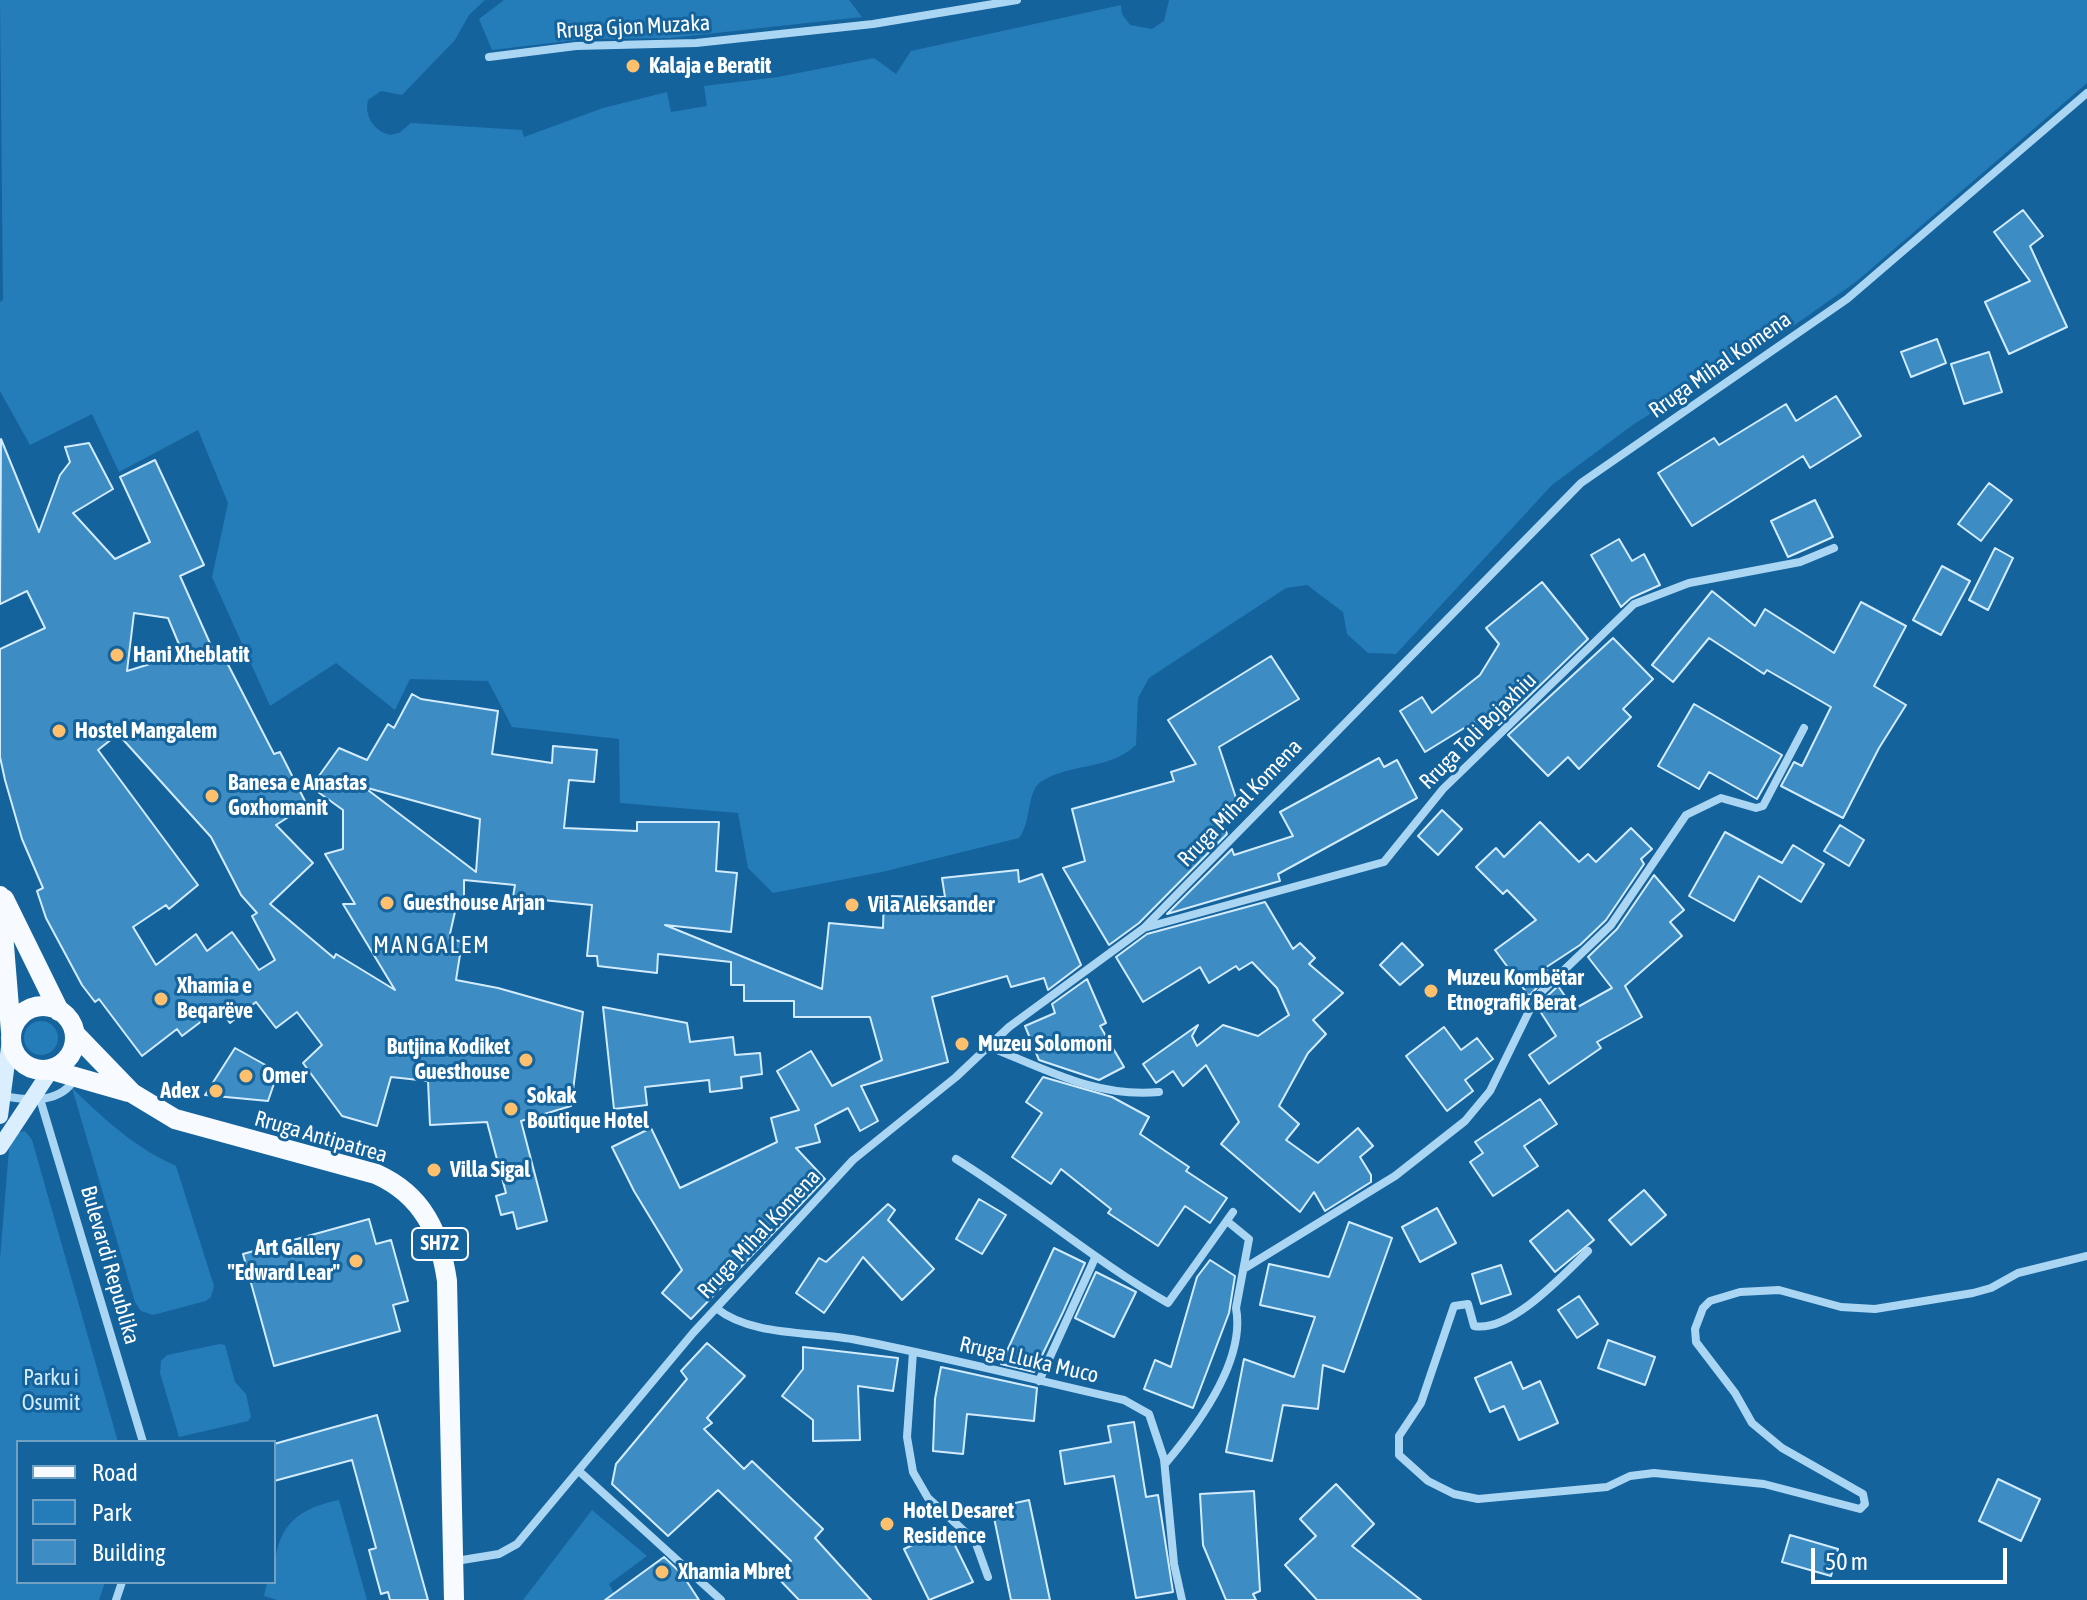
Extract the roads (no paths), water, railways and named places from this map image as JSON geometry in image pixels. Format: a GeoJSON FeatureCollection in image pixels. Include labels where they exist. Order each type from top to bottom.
{"type":"FeatureCollection","features":[{"type":"Feature","properties":{"kind":"main road","name":"SH72"},"geometry":{"type":"LineString","coordinates":[[0,890],[59,1011],[72,1024],[75,1034]]}},
{"type":"Feature","properties":{"kind":"main road","name":"SH72"},"geometry":{"type":"LineString","coordinates":[[0,896],[11,1043],[19,1060],[37,1070],[51,1070],[132,1093]]}},
{"type":"Feature","properties":{"kind":"main road"},"geometry":{"type":"LineString","coordinates":[[0,1116],[11,1032],[15,1023],[30,1009],[49,1007],[59,1011]]}},
{"type":"Feature","properties":{"kind":"main road"},"geometry":{"type":"LineString","coordinates":[[0,1147],[36,1100],[51,1070],[65,1062],[74,1049],[75,1034]]}},
{"type":"Feature","properties":{"kind":"main road","name":"Rruga Antipatrea"},"geometry":{"type":"LineString","coordinates":[[75,1034],[132,1093],[175,1119],[376,1174],[395,1184],[424,1211],[439,1239],[447,1281],[454,1600]]}},
{"type":"Feature","properties":{"kind":"street","name":"Rruga Gjon Muzaka"},"geometry":{"type":"LineString","coordinates":[[489,57],[576,46],[696,43],[843,27],[1017,0]]}},
{"type":"Feature","properties":{"kind":"street","name":"Rruga Mihal Komena"},"geometry":{"type":"LineString","coordinates":[[454,1561],[499,1554],[517,1544],[716,1308],[853,1160],[990,1047],[1009,1027],[1144,928],[1581,483],[1847,299],[2087,93]]}},
{"type":"Feature","properties":{"kind":"street","name":"Rruga Toli Bojaxhiu"},"geometry":{"type":"LineString","coordinates":[[1144,928],[1384,862],[1443,789],[1634,604],[1689,583],[1800,562],[1834,548]]}},
{"type":"Feature","properties":{"kind":"street"},"geometry":{"type":"LineString","coordinates":[[1245,1268],[1395,1176],[1465,1121],[1490,1091],[1536,997],[1611,925],[1682,820],[1721,798],[1756,808],[1763,806],[1804,728]]}},
{"type":"Feature","properties":{"kind":"street"},"geometry":{"type":"LineString","coordinates":[[990,1047],[1087,1088],[1114,1088],[1133,1095],[1159,1092]]}},
{"type":"Feature","properties":{"kind":"street"},"geometry":{"type":"LineString","coordinates":[[4,1096],[36,1100],[70,1088],[76,1077]]}},
{"type":"Feature","properties":{"kind":"street","name":"Bulevardi Republika"},"geometry":{"type":"LineString","coordinates":[[36,1100],[142,1440]]}},
{"type":"Feature","properties":{"kind":"street"},"geometry":{"type":"LineString","coordinates":[[956,1159],[1015,1195],[1095,1258],[1170,1303],[1233,1212]]}},
{"type":"Feature","properties":{"kind":"street"},"geometry":{"type":"LineString","coordinates":[[1165,1464],[1187,1436],[1228,1365],[1240,1319],[1236,1308],[1249,1239],[1227,1221]]}},
{"type":"Feature","properties":{"kind":"street"},"geometry":{"type":"LineString","coordinates":[[1588,1251],[1542,1294],[1497,1322],[1478,1327],[1471,1321],[1468,1304],[1454,1306],[1421,1403],[1399,1436],[1399,1455],[1428,1481],[1454,1494],[1478,1499],[1607,1487],[1640,1474],[1695,1475],[1764,1484],[1860,1509],[1865,1504],[1863,1494],[1782,1448],[1752,1423],[1735,1393],[1696,1342],[1695,1329],[1703,1308],[1710,1301],[1740,1292],[1779,1290],[1854,1310],[1875,1309],[1973,1293],[1991,1288],[2018,1273],[2087,1256]]}},
{"type":"Feature","properties":{"kind":"street"},"geometry":{"type":"LineString","coordinates":[[1039,1381],[1095,1258]]}},
{"type":"Feature","properties":{"kind":"street","name":"Rruga Lluka Muco"},"geometry":{"type":"LineString","coordinates":[[716,1308],[731,1320],[855,1339],[913,1352],[1124,1400],[1149,1414],[1165,1464],[1173,1551],[1182,1600]]}},
{"type":"Feature","properties":{"kind":"street"},"geometry":{"type":"LineString","coordinates":[[913,1352],[907,1437],[913,1472],[928,1498],[975,1541],[988,1577]]}},
{"type":"Feature","properties":{"kind":"street"},"geometry":{"type":"LineString","coordinates":[[580,1472],[721,1600]]}},
{"type":"Feature","properties":{"kind":"place","name":"Kalaja e Beratit"},"geometry":{"type":"Point","coordinates":[633,66]}},
{"type":"Feature","properties":{"kind":"place","name":"Hani Xheblatit"},"geometry":{"type":"Point","coordinates":[117,655]}},
{"type":"Feature","properties":{"kind":"place","name":"Hostel Mangalem"},"geometry":{"type":"Point","coordinates":[59,731]}},
{"type":"Feature","properties":{"kind":"place","name":"Banesa e Anastas Goxhomanit"},"geometry":{"type":"Point","coordinates":[212,796]}},
{"type":"Feature","properties":{"kind":"place","name":"Guesthouse Arjan"},"geometry":{"type":"Point","coordinates":[387,903]}},
{"type":"Feature","properties":{"kind":"place","name":"Vila Aleksander"},"geometry":{"type":"Point","coordinates":[852,905]}},
{"type":"Feature","properties":{"kind":"place","name":"Muzeu Kombëtar Etnografik Berat"},"geometry":{"type":"Point","coordinates":[1431,991]}},
{"type":"Feature","properties":{"kind":"place","name":"Xhamia e Beqarëve"},"geometry":{"type":"Point","coordinates":[161,999]}},
{"type":"Feature","properties":{"kind":"place","name":"Muzeu Solomoni"},"geometry":{"type":"Point","coordinates":[962,1044]}},
{"type":"Feature","properties":{"kind":"place","name":"Butjina Kodiket Guesthouse"},"geometry":{"type":"Point","coordinates":[526,1060]}},
{"type":"Feature","properties":{"kind":"place","name":"Omer"},"geometry":{"type":"Point","coordinates":[246,1076]}},
{"type":"Feature","properties":{"kind":"place","name":"Adex"},"geometry":{"type":"Point","coordinates":[216,1091]}},
{"type":"Feature","properties":{"kind":"place","name":"Sokak Boutique Hotel"},"geometry":{"type":"Point","coordinates":[511,1109]}},
{"type":"Feature","properties":{"kind":"place","name":"Villa Sigal"},"geometry":{"type":"Point","coordinates":[434,1170]}},
{"type":"Feature","properties":{"kind":"place","name":"Art Gallery \"Edward Lear\""},"geometry":{"type":"Point","coordinates":[356,1261]}},
{"type":"Feature","properties":{"kind":"place","name":"Hotel Desaret Residence"},"geometry":{"type":"Point","coordinates":[887,1524]}},
{"type":"Feature","properties":{"kind":"place","name":"Xhamia Mbret"},"geometry":{"type":"Point","coordinates":[662,1572]}},
{"type":"Feature","properties":{"kind":"district","name":"MANGALEM"},"geometry":{"type":"Point","coordinates":[432,945]}},
{"type":"Feature","properties":{"kind":"park label","name":"Parku i Osumit"},"geometry":{"type":"Point","coordinates":[51,1390]}}]}
